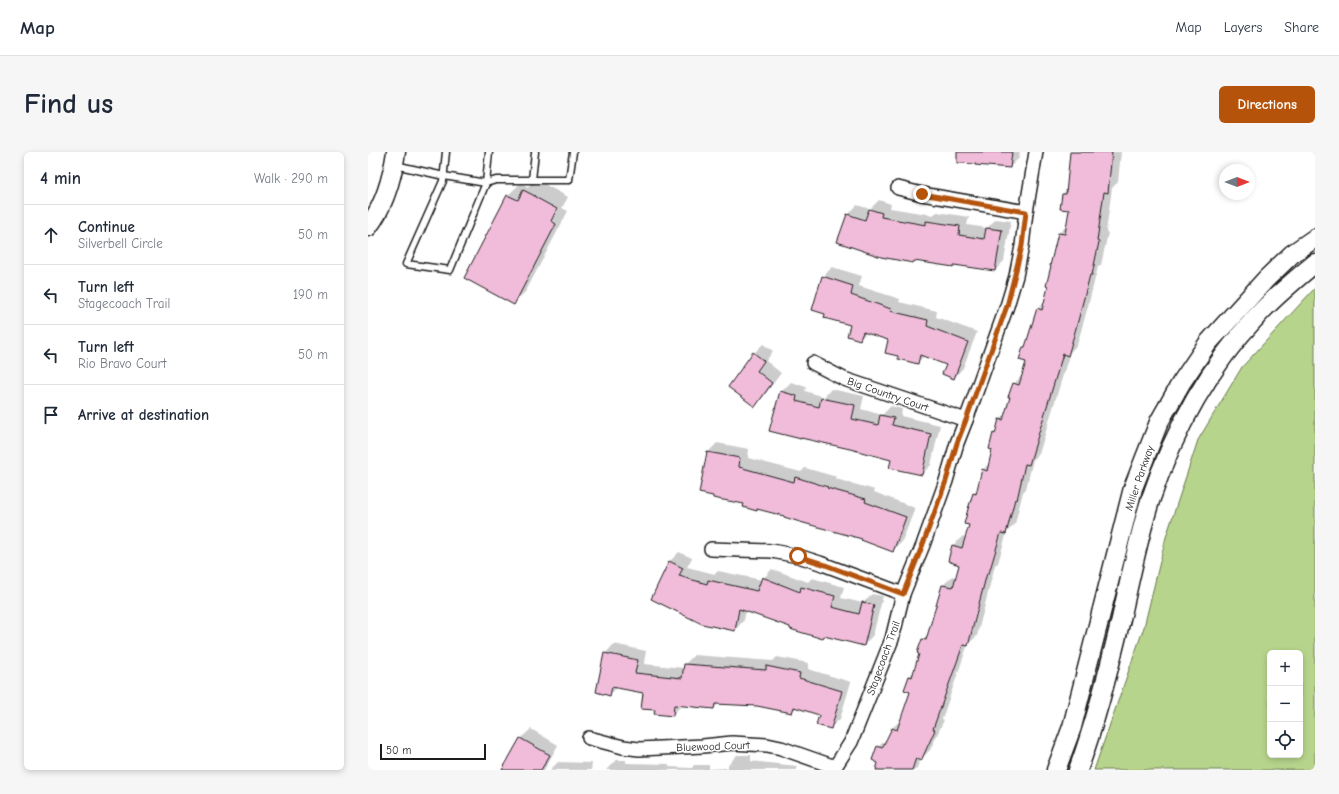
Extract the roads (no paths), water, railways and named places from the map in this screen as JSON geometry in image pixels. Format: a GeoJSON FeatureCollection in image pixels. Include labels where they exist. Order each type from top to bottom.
{"type":"FeatureCollection","features":[{"type":"Feature","properties":{"kind":"street","name":"Stagecoach Trail"},"geometry":{"type":"LineString","coordinates":[[834,768],[843,757],[854,735],[892,639],[903,594],[946,481],[957,443],[1007,306],[1022,246],[1036,152]]}},
{"type":"Feature","properties":{"kind":"street"},"geometry":{"type":"LineString","coordinates":[[368,227],[376,216],[385,197],[393,174],[395,158]]}},
{"type":"Feature","properties":{"kind":"street"},"geometry":{"type":"LineString","coordinates":[[898,188],[922,194],[1026,212]]}},
{"type":"Feature","properties":{"kind":"street","name":"Miller Parkway"},"geometry":{"type":"LineString","coordinates":[[1056,770],[1072,727],[1133,488],[1160,422],[1181,383],[1208,343],[1266,279],[1292,254],[1315,238]]}},
{"type":"Feature","properties":{"kind":"street","name":"Miller Parkway"},"geometry":{"type":"LineString","coordinates":[[1078,770],[1090,738],[1099,706],[1130,575],[1150,502],[1161,471],[1182,424],[1205,384],[1232,344],[1256,316],[1315,263]]}},
{"type":"Feature","properties":{"kind":"street","name":"Big Country Court"},"geometry":{"type":"LineString","coordinates":[[813,363],[844,379],[966,420]]}},
{"type":"Feature","properties":{"kind":"street"},"geometry":{"type":"LineString","coordinates":[[711,549],[772,551],[798,556],[903,594]]}},
{"type":"Feature","properties":{"kind":"street","name":"Bluewood Court"},"geometry":{"type":"LineString","coordinates":[[589,738],[623,747],[639,749],[732,743],[767,745],[781,748],[834,768]]}},
{"type":"Feature","properties":{"kind":"lane"},"geometry":{"type":"LineString","coordinates":[[446,152],[443,181],[406,264],[450,270],[486,183],[489,152]]}},
{"type":"Feature","properties":{"kind":"lane"},"geometry":{"type":"LineString","coordinates":[[532,180],[535,152]]}},
{"type":"Feature","properties":{"kind":"lane"},"geometry":{"type":"LineString","coordinates":[[395,158],[444,176],[486,183],[496,180],[569,180],[573,152]]}}]}
